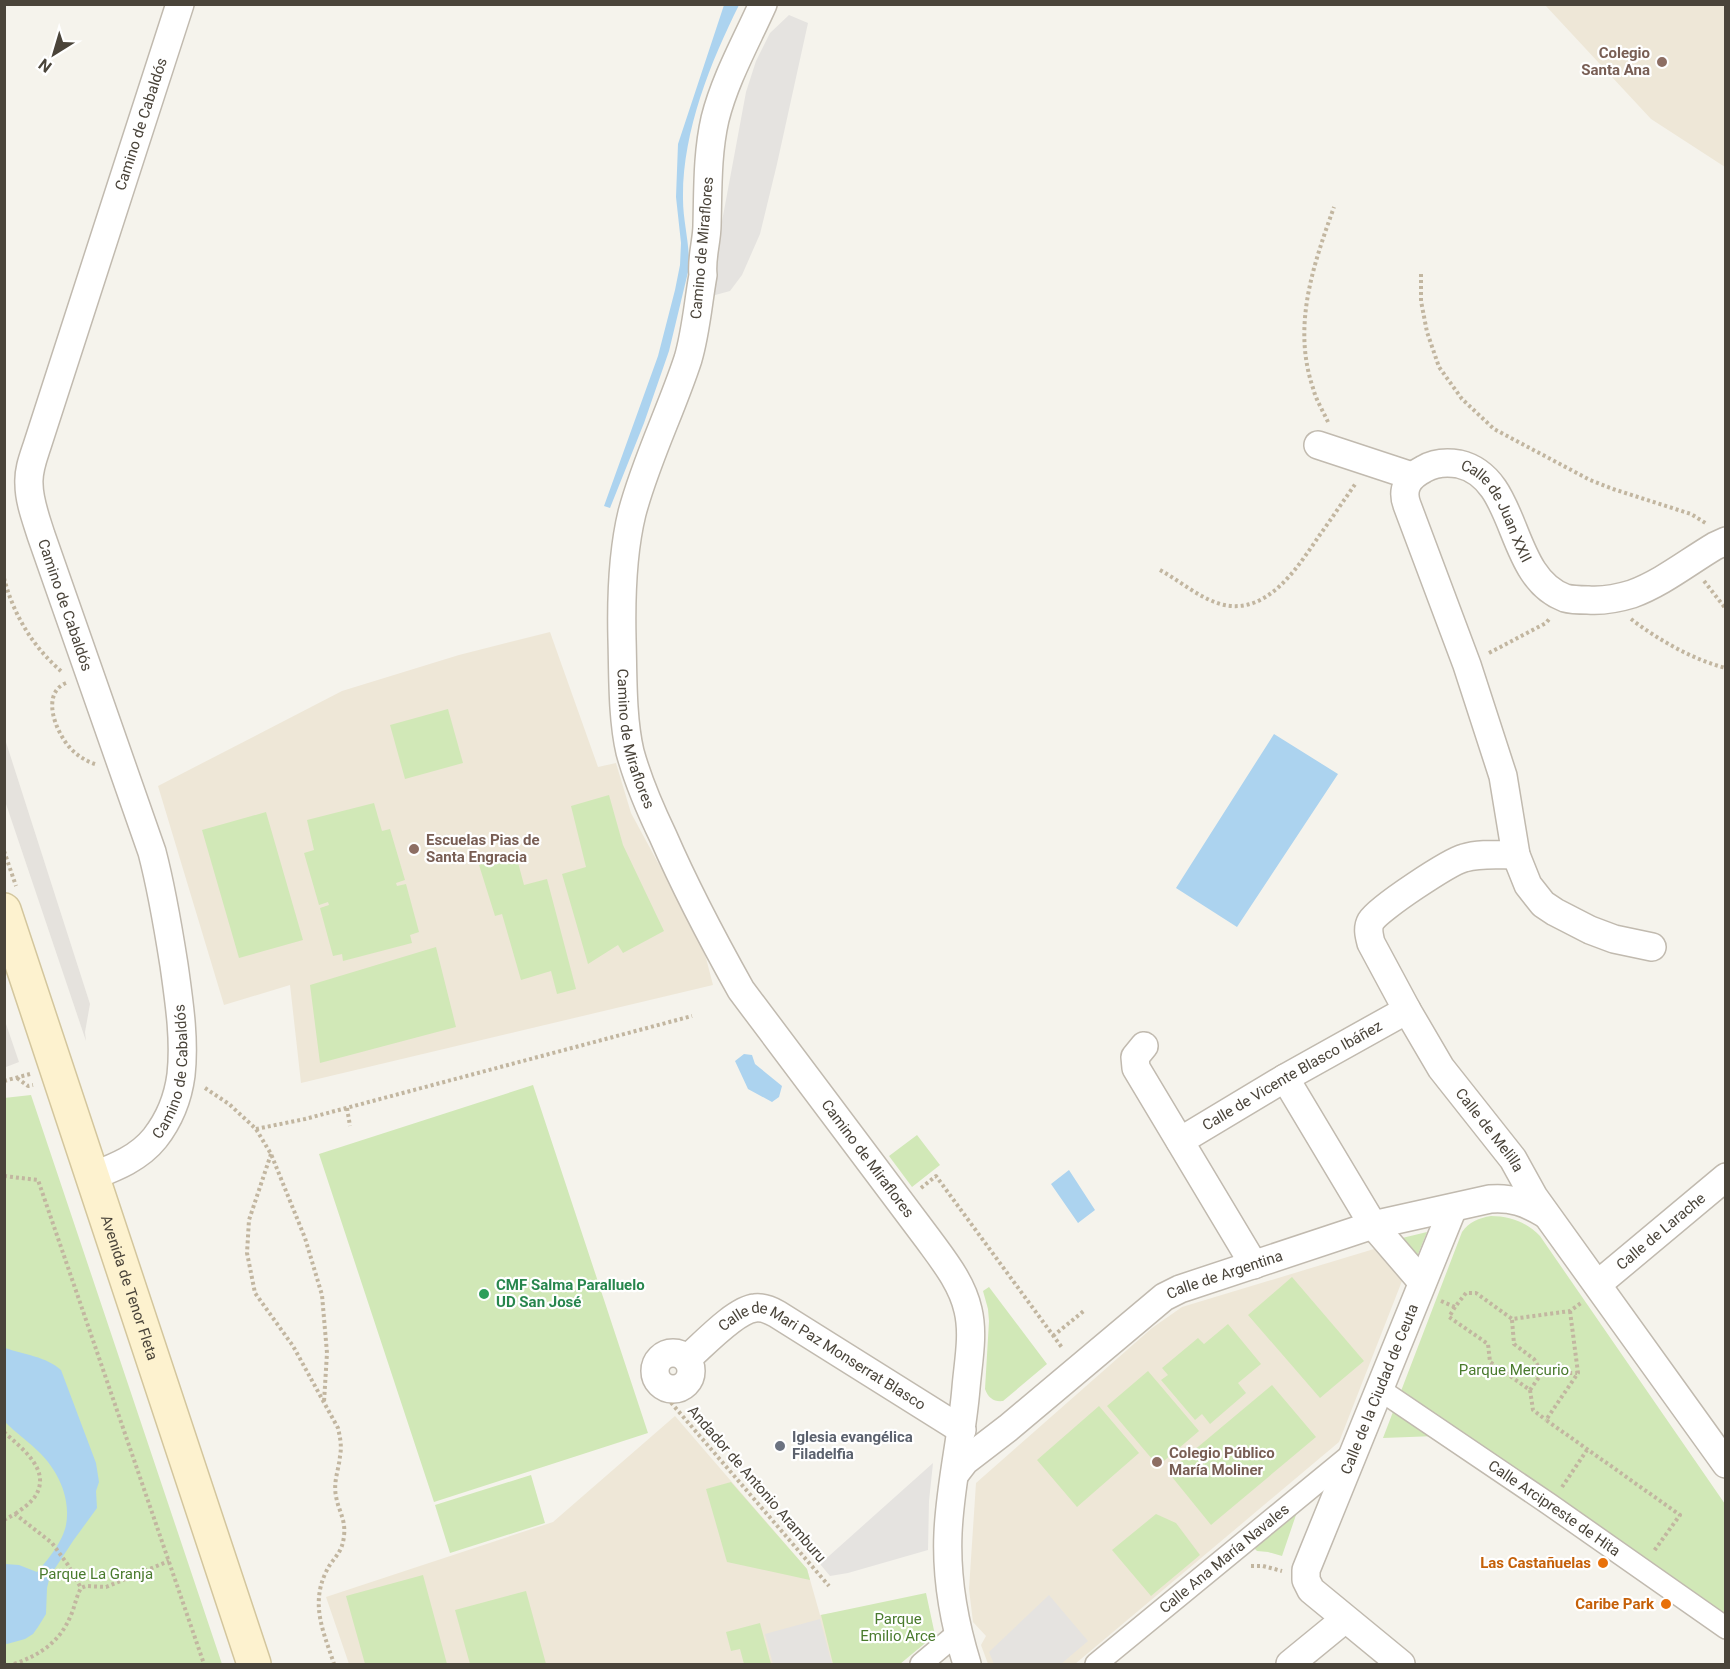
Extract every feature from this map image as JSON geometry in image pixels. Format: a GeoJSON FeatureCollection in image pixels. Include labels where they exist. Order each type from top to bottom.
{"type":"FeatureCollection","features":[{"type":"Feature","properties":{"kind":"main road","name":"Avenida de Tenor Fleta"},"geometry":{"type":"LineString","coordinates":[[4,910],[254,1665]]}},
{"type":"Feature","properties":{"kind":"street","name":"Camino de Cabaldós"},"geometry":{"type":"LineString","coordinates":[[93,1176],[131,1159],[145,1149],[170,1114],[181,1075],[180,1012],[160,884],[152,852],[120,765],[83,681],[28,484],[30,468],[180,4]]}},
{"type":"Feature","properties":{"kind":"street","name":"Camino de Miraflores"},"geometry":{"type":"LineString","coordinates":[[763,4],[726,85],[715,121],[708,178],[707,232],[697,325],[686,366],[645,472],[632,514],[624,560],[621,606],[626,723],[630,750],[645,796],[674,862],[724,961],[747,999],[935,1248],[962,1291],[968,1311],[970,1331],[962,1430],[949,1517],[948,1567],[953,1611],[967,1665]]}},
{"type":"Feature","properties":{"kind":"street"},"geometry":{"type":"LineString","coordinates":[[1330,449],[1412,477],[1404,491],[1407,506],[1467,665],[1503,776],[1516,855],[1528,885],[1543,904],[1590,930],[1614,939],[1652,946]]}},
{"type":"Feature","properties":{"kind":"street","name":"Calle de Juan XXII"},"geometry":{"type":"LineString","coordinates":[[1412,477],[1431,465],[1455,463],[1470,467],[1486,478],[1495,490],[1532,568],[1541,581],[1565,598]]}},
{"type":"Feature","properties":{"kind":"street"},"geometry":{"type":"LineString","coordinates":[[1565,598],[1593,600],[1632,594],[1715,546],[1717,533]]}},
{"type":"Feature","properties":{"kind":"street","name":"Calle de Melilla"},"geometry":{"type":"LineString","coordinates":[[1516,855],[1461,859],[1385,907],[1371,921],[1369,934],[1371,943],[1441,1068],[1513,1159],[1526,1185],[1548,1216],[1591,1292],[1725,1464]]}},
{"type":"Feature","properties":{"kind":"street","name":"Calle de Vicente Blasco Ibáñez"},"geometry":{"type":"LineString","coordinates":[[1180,1141],[1407,1010]]}},
{"type":"Feature","properties":{"kind":"street"},"geometry":{"type":"LineString","coordinates":[[1144,1046],[1135,1057],[1136,1068],[1254,1265]]}},
{"type":"Feature","properties":{"kind":"street"},"geometry":{"type":"LineString","coordinates":[[1286,1078],[1373,1226],[1430,1290]]}},
{"type":"Feature","properties":{"kind":"street","name":"Calle de Larache"},"geometry":{"type":"LineString","coordinates":[[1591,1292],[1725,1177]]}},
{"type":"Feature","properties":{"kind":"street","name":"Calle de Argentina"},"geometry":{"type":"LineString","coordinates":[[955,1474],[965,1461],[1008,1428],[1164,1297],[1188,1286],[1373,1226],[1490,1198],[1523,1202],[1548,1216]]}},
{"type":"Feature","properties":{"kind":"street","name":"Calle de la Ciudad de Ceuta"},"geometry":{"type":"LineString","coordinates":[[1306,1575],[1379,1389],[1430,1290],[1452,1208]]}},
{"type":"Feature","properties":{"kind":"street","name":"Calle de Mari Paz Monserrat Blasco"},"geometry":{"type":"LineString","coordinates":[[687,1359],[739,1314],[752,1308],[762,1308],[777,1314],[962,1430]]}},
{"type":"Feature","properties":{"kind":"street","name":"Calle Arcipreste de Hita"},"geometry":{"type":"LineString","coordinates":[[1379,1389],[1550,1504],[1725,1628]]}},
{"type":"Feature","properties":{"kind":"street"},"geometry":{"type":"LineString","coordinates":[[965,1399],[973,1412],[985,1422],[997,1428],[1008,1428]]}},
{"type":"Feature","properties":{"kind":"street","name":"Calle Ana María Navales"},"geometry":{"type":"LineString","coordinates":[[1096,1665],[1354,1452]]}},
{"type":"Feature","properties":{"kind":"street"},"geometry":{"type":"LineString","coordinates":[[1306,1575],[1316,1594],[1401,1665]]}},
{"type":"Feature","properties":{"kind":"street"},"geometry":{"type":"LineString","coordinates":[[1290,1665],[1344,1619]]}},
{"type":"Feature","properties":{"kind":"street"},"geometry":{"type":"LineString","coordinates":[[921,1665],[958,1633]]}},
{"type":"Feature","properties":{"kind":"path"},"geometry":{"type":"LineString","coordinates":[[1330,449],[1306,361],[1304,329],[1305,305],[1318,251],[1334,207]]}},
{"type":"Feature","properties":{"kind":"path"},"geometry":{"type":"LineString","coordinates":[[1421,274],[1421,301],[1427,332],[1439,367],[1462,399],[1494,429],[1590,480],[1691,514],[1717,533]]}},
{"type":"Feature","properties":{"kind":"path"},"geometry":{"type":"LineString","coordinates":[[1160,570],[1204,597],[1222,604],[1251,603],[1268,596],[1297,568],[1371,462]]}},
{"type":"Feature","properties":{"kind":"path"},"geometry":{"type":"LineString","coordinates":[[1691,560],[1725,609]]}},
{"type":"Feature","properties":{"kind":"path"},"geometry":{"type":"LineString","coordinates":[[4,578],[16,612],[30,637],[59,670],[83,681]]}},
{"type":"Feature","properties":{"kind":"path"},"geometry":{"type":"LineString","coordinates":[[1467,665],[1546,623],[1565,598]]}},
{"type":"Feature","properties":{"kind":"path"},"geometry":{"type":"LineString","coordinates":[[1605,599],[1633,621],[1666,642],[1711,664],[1725,668]]}},
{"type":"Feature","properties":{"kind":"path"},"geometry":{"type":"LineString","coordinates":[[83,681],[59,686],[53,695],[54,716],[59,730],[69,747],[91,763],[105,767],[120,765]]}},
{"type":"Feature","properties":{"kind":"path"},"geometry":{"type":"LineString","coordinates":[[256,1129],[305,1119],[692,1016]]}},
{"type":"Feature","properties":{"kind":"path"},"geometry":{"type":"LineString","coordinates":[[181,1075],[229,1104],[256,1129],[271,1154],[305,1238],[322,1296],[327,1353],[324,1402]]}},
{"type":"Feature","properties":{"kind":"path"},"geometry":{"type":"LineString","coordinates":[[4,1081],[17,1078],[28,1086],[38,1083]]}},
{"type":"Feature","properties":{"kind":"path"},"geometry":{"type":"LineString","coordinates":[[347,1108],[350,1126]]}},
{"type":"Feature","properties":{"kind":"path"},"geometry":{"type":"LineString","coordinates":[[271,1154],[249,1220],[247,1253],[255,1293],[293,1346],[338,1428],[341,1443],[335,1479],[336,1498],[343,1516],[344,1536],[339,1554],[326,1570],[318,1594],[319,1619],[334,1665]]}},
{"type":"Feature","properties":{"kind":"path"},"geometry":{"type":"LineString","coordinates":[[4,1176],[38,1180],[204,1665]]}},
{"type":"Feature","properties":{"kind":"path"},"geometry":{"type":"LineString","coordinates":[[901,1203],[936,1176],[1053,1335],[1085,1310]]}},
{"type":"Feature","properties":{"kind":"path"},"geometry":{"type":"LineString","coordinates":[[1430,1290],[1455,1307]]}},
{"type":"Feature","properties":{"kind":"path"},"geometry":{"type":"LineString","coordinates":[[1530,1390],[1490,1362],[1488,1344],[1449,1317],[1455,1307],[1466,1293],[1476,1293],[1512,1319],[1570,1311],[1591,1292]]}},
{"type":"Feature","properties":{"kind":"path"},"geometry":{"type":"LineString","coordinates":[[1546,1420],[1578,1373],[1570,1311]]}},
{"type":"Feature","properties":{"kind":"path"},"geometry":{"type":"LineString","coordinates":[[1512,1319],[1514,1344],[1534,1359],[1542,1373]]}},
{"type":"Feature","properties":{"kind":"path"},"geometry":{"type":"LineString","coordinates":[[1542,1373],[1578,1373]]}},
{"type":"Feature","properties":{"kind":"path"},"geometry":{"type":"LineString","coordinates":[[1542,1373],[1530,1390],[1533,1410],[1680,1515],[1664,1538]]}},
{"type":"Feature","properties":{"kind":"path","name":"Andador de Antonio Aramburu"},"geometry":{"type":"LineString","coordinates":[[667,1398],[829,1586]]}},
{"type":"Feature","properties":{"kind":"path"},"geometry":{"type":"LineString","coordinates":[[4,1432],[31,1458],[39,1472],[40,1479],[36,1495],[15,1514],[4,1520]]}},
{"type":"Feature","properties":{"kind":"path"},"geometry":{"type":"LineString","coordinates":[[1574,1470],[1587,1450]]}},
{"type":"Feature","properties":{"kind":"path"},"geometry":{"type":"LineString","coordinates":[[14,1665],[52,1645],[69,1622],[81,1588],[52,1543],[15,1514]]}},
{"type":"Feature","properties":{"kind":"path"},"geometry":{"type":"LineString","coordinates":[[81,1588],[106,1587],[169,1561]]}},
{"type":"Feature","properties":{"kind":"path"},"geometry":{"type":"LineString","coordinates":[[1247,1568],[1252,1565],[1263,1566],[1306,1575]]}},
{"type":"Feature","properties":{"kind":"shaded area","name":"Colegio Santa Ana"},"geometry":{"type":"Polygon","coordinates":[[[1545,5],[1725,5],[1725,167],[1651,119],[1545,5]]]}},
{"type":"Feature","properties":{"kind":"shaded area"},"geometry":{"type":"Polygon","coordinates":[[[789,15],[808,23],[760,234],[742,275],[730,291],[708,297],[746,92],[756,61],[770,33],[789,15]]]}},
{"type":"Feature","properties":{"kind":"shaded area","name":"Escuelas Pias de Santa Engracia"},"geometry":{"type":"Polygon","coordinates":[[[550,632],[598,767],[616,763],[631,813],[683,906],[706,958],[713,985],[301,1083],[290,985],[224,1005],[158,786],[342,691],[459,655],[550,632]]]}},
{"type":"Feature","properties":{"kind":"shaded area"},"geometry":{"type":"Polygon","coordinates":[[[4,736],[90,1004],[85,1032],[86,1041],[5,801],[4,736]]]}},
{"type":"Feature","properties":{"kind":"shaded area"},"geometry":{"type":"Polygon","coordinates":[[[5,1021],[19,1062],[6,1067],[4,1063],[5,1021]]]}},
{"type":"Feature","properties":{"kind":"shaded area","name":"Colegio Público María Moliner"},"geometry":{"type":"Polygon","coordinates":[[[1374,1249],[1402,1281],[1339,1442],[1075,1664],[988,1664],[981,1645],[986,1636],[973,1622],[969,1589],[976,1483],[1152,1328],[1182,1307],[1374,1249]]]}},
{"type":"Feature","properties":{"kind":"shaded area"},"geometry":{"type":"Polygon","coordinates":[[[675,1416],[807,1569],[820,1615],[844,1611],[891,1664],[349,1664],[326,1597],[553,1522],[675,1416]]]}},
{"type":"Feature","properties":{"kind":"shaded area"},"geometry":{"type":"Polygon","coordinates":[[[933,1463],[929,1501],[928,1550],[830,1576],[820,1564],[933,1463]]]}},
{"type":"Feature","properties":{"kind":"shaded area"},"geometry":{"type":"Polygon","coordinates":[[[1049,1595],[1088,1641],[1061,1664],[994,1664],[989,1652],[1049,1595]]]}},
{"type":"Feature","properties":{"kind":"shaded area"},"geometry":{"type":"Polygon","coordinates":[[[820,1619],[832,1664],[773,1664],[765,1634],[820,1619]]]}},
{"type":"Feature","properties":{"kind":"green space"},"geometry":{"type":"Polygon","coordinates":[[[448,709],[463,763],[405,779],[390,725],[448,709]]]}},
{"type":"Feature","properties":{"kind":"green space"},"geometry":{"type":"Polygon","coordinates":[[[609,795],[623,845],[664,931],[623,953],[618,945],[588,964],[562,874],[586,867],[571,806],[609,795]]]}},
{"type":"Feature","properties":{"kind":"green space"},"geometry":{"type":"Polygon","coordinates":[[[374,803],[382,831],[390,829],[405,880],[396,883],[397,886],[406,884],[419,932],[410,935],[412,943],[343,961],[342,954],[333,956],[320,908],[329,905],[328,902],[319,905],[304,853],[314,850],[307,820],[374,803]]]}},
{"type":"Feature","properties":{"kind":"green space"},"geometry":{"type":"Polygon","coordinates":[[[266,812],[303,940],[239,958],[202,830],[266,812]]]}},
{"type":"Feature","properties":{"kind":"green space"},"geometry":{"type":"Polygon","coordinates":[[[516,855],[524,885],[547,879],[576,989],[557,994],[551,971],[521,980],[502,914],[495,916],[479,865],[516,855]]]}},
{"type":"Feature","properties":{"kind":"green space"},"geometry":{"type":"Polygon","coordinates":[[[436,947],[456,1027],[320,1063],[310,985],[436,947]]]}},
{"type":"Feature","properties":{"kind":"green space","name":"CMF Salma Paralluelo UD San José"},"geometry":{"type":"Polygon","coordinates":[[[533,1085],[648,1433],[434,1502],[319,1154],[533,1085]]]}},
{"type":"Feature","properties":{"kind":"green space","name":"Parque La Granja"},"geometry":{"type":"Polygon","coordinates":[[[31,1095],[222,1664],[5,1664],[4,1098],[31,1095]]]}},
{"type":"Feature","properties":{"kind":"green space"},"geometry":{"type":"Polygon","coordinates":[[[917,1135],[940,1165],[912,1187],[889,1156],[917,1135]]]}},
{"type":"Feature","properties":{"kind":"green space","name":"Parque Mercurio"},"geometry":{"type":"Polygon","coordinates":[[[1491,1216],[1517,1221],[1540,1236],[1725,1504],[1725,1635],[1436,1436],[1383,1438],[1462,1232],[1475,1221],[1491,1216]]]}},
{"type":"Feature","properties":{"kind":"green space"},"geometry":{"type":"Polygon","coordinates":[[[1427,1232],[1416,1259],[1398,1239],[1427,1232]]]}},
{"type":"Feature","properties":{"kind":"green space"},"geometry":{"type":"Polygon","coordinates":[[[1292,1277],[1364,1361],[1320,1398],[1248,1315],[1292,1277]]]}},
{"type":"Feature","properties":{"kind":"green space"},"geometry":{"type":"Polygon","coordinates":[[[989,1287],[1047,1364],[1003,1401],[992,1399],[985,1389],[989,1321],[983,1291],[989,1287]]]}},
{"type":"Feature","properties":{"kind":"green space"},"geometry":{"type":"Polygon","coordinates":[[[1228,1324],[1261,1364],[1238,1383],[1246,1393],[1210,1424],[1202,1414],[1195,1420],[1161,1380],[1168,1375],[1162,1368],[1198,1338],[1204,1344],[1228,1324]]]}},
{"type":"Feature","properties":{"kind":"green space"},"geometry":{"type":"Polygon","coordinates":[[[1148,1371],[1199,1431],[1158,1466],[1107,1406],[1148,1371]]]}},
{"type":"Feature","properties":{"kind":"green space"},"geometry":{"type":"Polygon","coordinates":[[[1272,1385],[1316,1437],[1211,1525],[1168,1472],[1272,1385]]]}},
{"type":"Feature","properties":{"kind":"green space"},"geometry":{"type":"Polygon","coordinates":[[[1099,1406],[1139,1453],[1077,1507],[1037,1460],[1099,1406]]]}},
{"type":"Feature","properties":{"kind":"green space"},"geometry":{"type":"Polygon","coordinates":[[[531,1475],[545,1523],[450,1553],[435,1505],[531,1475]]]}},
{"type":"Feature","properties":{"kind":"green space"},"geometry":{"type":"Polygon","coordinates":[[[731,1482],[807,1569],[810,1580],[727,1562],[706,1489],[731,1482]]]}},
{"type":"Feature","properties":{"kind":"green space"},"geometry":{"type":"Polygon","coordinates":[[[1297,1512],[1282,1556],[1257,1551],[1253,1547],[1297,1512]]]}},
{"type":"Feature","properties":{"kind":"green space"},"geometry":{"type":"Polygon","coordinates":[[[1156,1514],[1176,1523],[1200,1555],[1151,1596],[1112,1550],[1156,1514]]]}},
{"type":"Feature","properties":{"kind":"green space"},"geometry":{"type":"Polygon","coordinates":[[[423,1575],[447,1664],[365,1664],[346,1596],[423,1575]]]}},
{"type":"Feature","properties":{"kind":"green space"},"geometry":{"type":"Polygon","coordinates":[[[526,1591],[546,1664],[470,1664],[455,1610],[526,1591]]]}},
{"type":"Feature","properties":{"kind":"green space","name":"Parque Emilio Arce"},"geometry":{"type":"Polygon","coordinates":[[[926,1593],[935,1635],[900,1664],[833,1664],[821,1615],[926,1593]]]}},
{"type":"Feature","properties":{"kind":"green space"},"geometry":{"type":"Polygon","coordinates":[[[760,1623],[771,1664],[744,1664],[740,1649],[731,1651],[726,1632],[760,1623]]]}},
{"type":"Feature","properties":{"kind":"water"},"geometry":{"type":"Polygon","coordinates":[[[724,5],[739,5],[708,74],[687,149],[683,199],[689,268],[669,351],[644,423],[610,508],[604,506],[658,356],[675,290],[681,243],[676,197],[678,144],[724,5]]]}},
{"type":"Feature","properties":{"kind":"water"},"geometry":{"type":"Polygon","coordinates":[[[1274,734],[1338,774],[1237,927],[1176,888],[1274,734]]]}},
{"type":"Feature","properties":{"kind":"water"},"geometry":{"type":"Polygon","coordinates":[[[744,1054],[752,1055],[755,1064],[782,1086],[779,1097],[772,1102],[748,1089],[735,1061],[744,1054]]]}},
{"type":"Feature","properties":{"kind":"water"},"geometry":{"type":"Polygon","coordinates":[[[1069,1170],[1095,1210],[1078,1223],[1051,1184],[1069,1170]]]}},
{"type":"Feature","properties":{"kind":"water"},"geometry":{"type":"Polygon","coordinates":[[[5,1348],[42,1359],[61,1370],[96,1463],[99,1482],[96,1491],[97,1508],[50,1576],[46,1614],[33,1634],[7,1644],[4,1643],[5,1564],[19,1565],[37,1572],[62,1537],[66,1525],[67,1505],[62,1486],[52,1468],[40,1453],[5,1422],[5,1348]]]}},
{"type":"Feature","properties":{"kind":"place","name":"Colegio Santa Ana"},"geometry":{"type":"Point","coordinates":[1662,62]}},
{"type":"Feature","properties":{"kind":"place","name":"Escuelas Pias de Santa Engracia"},"geometry":{"type":"Point","coordinates":[414,849]}},
{"type":"Feature","properties":{"kind":"place","name":"CMF Salma Paralluelo UD San José"},"geometry":{"type":"Point","coordinates":[484,1294]}},
{"type":"Feature","properties":{"kind":"place","name":"Iglesia evangélica Filadelfia"},"geometry":{"type":"Point","coordinates":[780,1446]}},
{"type":"Feature","properties":{"kind":"place","name":"Colegio Público María Moliner"},"geometry":{"type":"Point","coordinates":[1157,1462]}},
{"type":"Feature","properties":{"kind":"place","name":"Las Castañuelas"},"geometry":{"type":"Point","coordinates":[1603,1563]}},
{"type":"Feature","properties":{"kind":"place","name":"Caribe Park"},"geometry":{"type":"Point","coordinates":[1666,1604]}}]}
